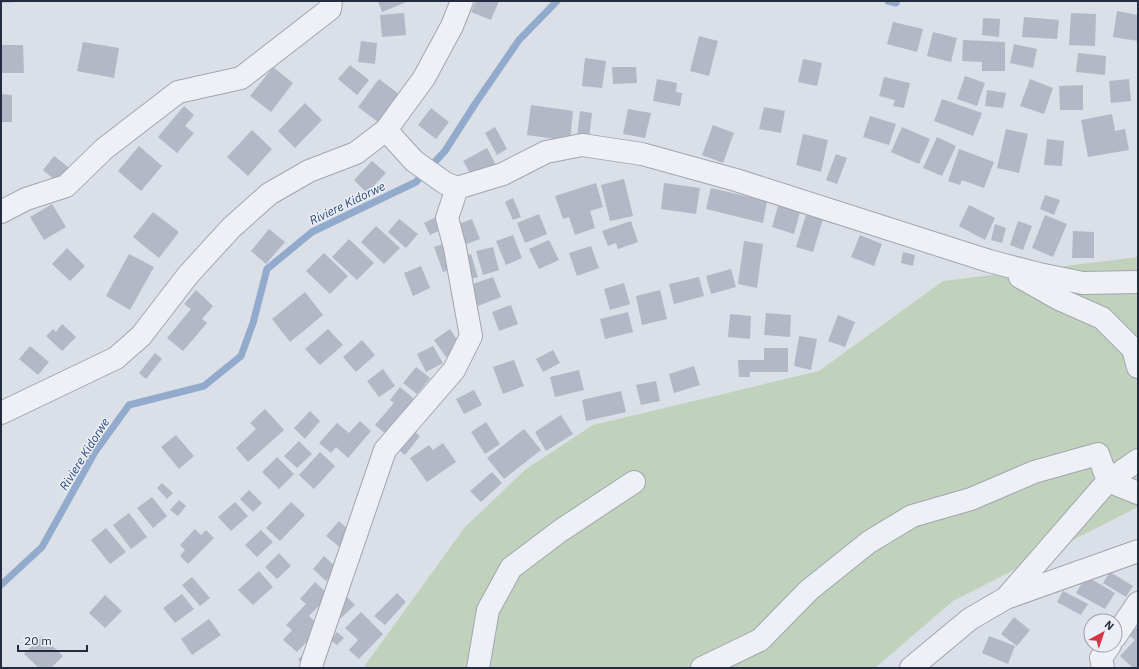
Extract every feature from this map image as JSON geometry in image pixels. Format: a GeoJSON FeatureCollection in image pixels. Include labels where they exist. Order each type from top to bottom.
{"type":"FeatureCollection","features":[{"type":"Feature","properties":{"kind":"street"},"geometry":{"type":"LineString","coordinates":[[1,212],[26,199],[66,186],[104,149],[178,92],[241,78],[330,9],[331,1]]}},
{"type":"Feature","properties":{"kind":"street"},"geometry":{"type":"LineString","coordinates":[[1,413],[116,358],[141,336],[188,275],[231,228],[269,194],[309,171],[356,153],[386,130],[424,78],[452,26],[462,1]]}},
{"type":"Feature","properties":{"kind":"street"},"geometry":{"type":"LineString","coordinates":[[386,130],[414,161],[451,186],[503,174],[546,152],[582,145],[597,147],[642,154],[736,180],[989,260],[1040,274],[1083,283],[1138,282]]}},
{"type":"Feature","properties":{"kind":"street"},"geometry":{"type":"LineString","coordinates":[[311,668],[385,450],[454,370],[471,336],[455,248],[447,218],[451,186]]}},
{"type":"Feature","properties":{"kind":"street"},"geometry":{"type":"LineString","coordinates":[[989,260],[1059,299],[1102,318],[1132,349],[1138,367]]}},
{"type":"Feature","properties":{"kind":"street"},"geometry":{"type":"LineString","coordinates":[[702,668],[760,640],[809,590],[869,542],[912,516],[971,499],[1034,472],[1098,454],[1108,481],[1138,493]]}},
{"type":"Feature","properties":{"kind":"street"},"geometry":{"type":"LineString","coordinates":[[1006,598],[1108,481],[1138,460]]}},
{"type":"Feature","properties":{"kind":"street"},"geometry":{"type":"LineString","coordinates":[[478,668],[488,610],[511,568],[560,530],[634,482]]}},
{"type":"Feature","properties":{"kind":"street"},"geometry":{"type":"LineString","coordinates":[[912,668],[970,619],[1006,598],[1138,551]]}},
{"type":"Feature","properties":{"kind":"street"},"geometry":{"type":"LineString","coordinates":[[1123,625],[1138,603]]}},
{"type":"Feature","properties":{"kind":"street"},"geometry":{"type":"LineString","coordinates":[[1103,668],[1101,658],[1104,653]]}},
{"type":"Feature","properties":{"kind":"green space"},"geometry":{"type":"Polygon","coordinates":[[[1138,257],[1138,507],[953,601],[875,668],[363,668],[465,527],[526,469],[593,425],[819,371],[943,281],[1138,257]]]}},
{"type":"Feature","properties":{"kind":"building"},"geometry":{"type":"Polygon","coordinates":[[[1,1],[16,1],[16,2],[1,3],[1,1]]]}},
{"type":"Feature","properties":{"kind":"building"},"geometry":{"type":"Polygon","coordinates":[[[378,1],[409,1],[382,12],[378,1]]]}},
{"type":"Feature","properties":{"kind":"building"},"geometry":{"type":"Polygon","coordinates":[[[476,1],[499,1],[491,20],[471,12],[476,1]]]}},
{"type":"Feature","properties":{"kind":"building"},"geometry":{"type":"Polygon","coordinates":[[[1117,11],[1138,15],[1138,41],[1113,37],[1117,11]]]}},
{"type":"Feature","properties":{"kind":"building"},"geometry":{"type":"Polygon","coordinates":[[[404,13],[406,35],[382,37],[380,15],[404,13]]]}},
{"type":"Feature","properties":{"kind":"building"},"geometry":{"type":"Polygon","coordinates":[[[1071,13],[1096,14],[1095,46],[1069,45],[1071,13]]]}},
{"type":"Feature","properties":{"kind":"building"},"geometry":{"type":"Polygon","coordinates":[[[1024,17],[1059,20],[1057,39],[1022,37],[1024,17]]]}},
{"type":"Feature","properties":{"kind":"building"},"geometry":{"type":"Polygon","coordinates":[[[983,18],[1000,19],[999,37],[982,35],[983,18]]]}},
{"type":"Feature","properties":{"kind":"building"},"geometry":{"type":"Polygon","coordinates":[[[893,22],[923,29],[917,52],[887,44],[893,22]]]}},
{"type":"Feature","properties":{"kind":"building"},"geometry":{"type":"Polygon","coordinates":[[[933,32],[957,38],[951,62],[927,56],[933,32]]]}},
{"type":"Feature","properties":{"kind":"building"},"geometry":{"type":"Polygon","coordinates":[[[699,36],[718,41],[709,76],[690,71],[699,36]]]}},
{"type":"Feature","properties":{"kind":"building"},"geometry":{"type":"Polygon","coordinates":[[[963,40],[1005,42],[1005,71],[982,71],[982,62],[962,61],[963,40]]]}},
{"type":"Feature","properties":{"kind":"building"},"geometry":{"type":"Polygon","coordinates":[[[361,41],[377,43],[375,64],[358,62],[361,41]]]}},
{"type":"Feature","properties":{"kind":"building"},"geometry":{"type":"Polygon","coordinates":[[[83,42],[119,48],[114,78],[77,71],[83,42]]]}},
{"type":"Feature","properties":{"kind":"building"},"geometry":{"type":"Polygon","coordinates":[[[1014,44],[1037,49],[1033,68],[1010,63],[1014,44]]]}},
{"type":"Feature","properties":{"kind":"building"},"geometry":{"type":"Polygon","coordinates":[[[1,45],[23,45],[24,73],[1,73],[1,45]]]}},
{"type":"Feature","properties":{"kind":"building"},"geometry":{"type":"Polygon","coordinates":[[[1078,53],[1106,56],[1105,75],[1076,72],[1078,53]]]}},
{"type":"Feature","properties":{"kind":"building"},"geometry":{"type":"Polygon","coordinates":[[[585,58],[606,61],[602,88],[582,86],[585,58]]]}},
{"type":"Feature","properties":{"kind":"building"},"geometry":{"type":"Polygon","coordinates":[[[803,59],[822,63],[817,86],[798,82],[803,59]]]}},
{"type":"Feature","properties":{"kind":"building"},"geometry":{"type":"Polygon","coordinates":[[[350,65],[369,80],[357,95],[338,79],[350,65]]]}},
{"type":"Feature","properties":{"kind":"building"},"geometry":{"type":"Polygon","coordinates":[[[273,67],[293,83],[271,112],[250,96],[273,67]]]}},
{"type":"Feature","properties":{"kind":"building"},"geometry":{"type":"Polygon","coordinates":[[[612,67],[636,67],[637,83],[613,84],[612,67]]]}},
{"type":"Feature","properties":{"kind":"building"},"geometry":{"type":"Polygon","coordinates":[[[965,76],[985,83],[977,106],[957,99],[965,76]]]}},
{"type":"Feature","properties":{"kind":"building"},"geometry":{"type":"Polygon","coordinates":[[[884,77],[910,83],[904,108],[893,106],[895,100],[879,96],[884,77]]]}},
{"type":"Feature","properties":{"kind":"building"},"geometry":{"type":"Polygon","coordinates":[[[379,79],[403,97],[382,125],[358,107],[379,79]]]}},
{"type":"Feature","properties":{"kind":"building"},"geometry":{"type":"Polygon","coordinates":[[[657,79],[677,83],[676,92],[682,93],[680,106],[653,101],[657,79]]]}},
{"type":"Feature","properties":{"kind":"building"},"geometry":{"type":"Polygon","coordinates":[[[1030,79],[1053,88],[1044,114],[1020,106],[1030,79]]]}},
{"type":"Feature","properties":{"kind":"building"},"geometry":{"type":"Polygon","coordinates":[[[1129,79],[1131,101],[1111,103],[1109,81],[1129,79]]]}},
{"type":"Feature","properties":{"kind":"building"},"geometry":{"type":"Polygon","coordinates":[[[1083,85],[1083,110],[1060,110],[1059,86],[1083,85]]]}},
{"type":"Feature","properties":{"kind":"building"},"geometry":{"type":"Polygon","coordinates":[[[987,90],[1006,93],[1003,108],[985,106],[987,90]]]}},
{"type":"Feature","properties":{"kind":"building"},"geometry":{"type":"Polygon","coordinates":[[[1,94],[12,95],[12,122],[1,122],[1,94]]]}},
{"type":"Feature","properties":{"kind":"building"},"geometry":{"type":"Polygon","coordinates":[[[942,99],[982,113],[973,136],[934,121],[942,99]]]}},
{"type":"Feature","properties":{"kind":"building"},"geometry":{"type":"Polygon","coordinates":[[[305,103],[322,120],[295,148],[278,131],[305,103]]]}},
{"type":"Feature","properties":{"kind":"building"},"geometry":{"type":"Polygon","coordinates":[[[531,105],[573,111],[570,141],[527,135],[531,105]]]}},
{"type":"Feature","properties":{"kind":"building"},"geometry":{"type":"Polygon","coordinates":[[[184,106],[194,115],[185,126],[194,133],[177,153],[158,137],[184,106]]]}},
{"type":"Feature","properties":{"kind":"building"},"geometry":{"type":"Polygon","coordinates":[[[764,107],[785,111],[781,133],[759,129],[764,107]]]}},
{"type":"Feature","properties":{"kind":"building"},"geometry":{"type":"Polygon","coordinates":[[[431,108],[449,122],[436,139],[418,125],[431,108]]]}},
{"type":"Feature","properties":{"kind":"building"},"geometry":{"type":"Polygon","coordinates":[[[628,109],[651,113],[645,138],[623,134],[628,109]]]}},
{"type":"Feature","properties":{"kind":"building"},"geometry":{"type":"Polygon","coordinates":[[[580,111],[592,113],[589,139],[577,137],[580,111]]]}},
{"type":"Feature","properties":{"kind":"building"},"geometry":{"type":"Polygon","coordinates":[[[1112,114],[1115,131],[1125,129],[1129,150],[1088,157],[1081,120],[1112,114]]]}},
{"type":"Feature","properties":{"kind":"building"},"geometry":{"type":"Polygon","coordinates":[[[870,116],[896,124],[889,145],[863,137],[870,116]]]}},
{"type":"Feature","properties":{"kind":"building"},"geometry":{"type":"Polygon","coordinates":[[[713,125],[734,133],[723,163],[702,155],[713,125]]]}},
{"type":"Feature","properties":{"kind":"building"},"geometry":{"type":"Polygon","coordinates":[[[495,127],[507,149],[497,155],[485,133],[495,127]]]}},
{"type":"Feature","properties":{"kind":"building"},"geometry":{"type":"Polygon","coordinates":[[[902,127],[930,139],[919,164],[891,152],[902,127]]]}},
{"type":"Feature","properties":{"kind":"building"},"geometry":{"type":"Polygon","coordinates":[[[1006,129],[1028,134],[1019,173],[997,168],[1006,129]]]}},
{"type":"Feature","properties":{"kind":"building"},"geometry":{"type":"Polygon","coordinates":[[[252,130],[272,149],[248,176],[227,157],[252,130]]]}},
{"type":"Feature","properties":{"kind":"building"},"geometry":{"type":"Polygon","coordinates":[[[803,134],[828,140],[821,172],[796,165],[803,134]]]}},
{"type":"Feature","properties":{"kind":"building"},"geometry":{"type":"Polygon","coordinates":[[[937,137],[956,146],[942,176],[923,168],[937,137]]]}},
{"type":"Feature","properties":{"kind":"building"},"geometry":{"type":"Polygon","coordinates":[[[1047,139],[1064,141],[1062,166],[1044,165],[1047,139]]]}},
{"type":"Feature","properties":{"kind":"building"},"geometry":{"type":"Polygon","coordinates":[[[139,146],[162,166],[141,191],[118,171],[139,146]]]}},
{"type":"Feature","properties":{"kind":"building"},"geometry":{"type":"Polygon","coordinates":[[[487,148],[497,167],[474,180],[463,161],[487,148]]]}},
{"type":"Feature","properties":{"kind":"building"},"geometry":{"type":"Polygon","coordinates":[[[959,149],[994,162],[984,188],[962,180],[960,185],[948,181],[959,149]]]}},
{"type":"Feature","properties":{"kind":"building"},"geometry":{"type":"Polygon","coordinates":[[[836,154],[847,158],[837,184],[826,180],[836,154]]]}},
{"type":"Feature","properties":{"kind":"building"},"geometry":{"type":"Polygon","coordinates":[[[54,156],[72,170],[61,185],[43,170],[54,156]]]}},
{"type":"Feature","properties":{"kind":"building"},"geometry":{"type":"Polygon","coordinates":[[[372,161],[386,173],[367,193],[354,180],[372,161]]]}},
{"type":"Feature","properties":{"kind":"building"},"geometry":{"type":"Polygon","coordinates":[[[624,179],[633,216],[610,221],[601,185],[624,179]]]}},
{"type":"Feature","properties":{"kind":"building"},"geometry":{"type":"Polygon","coordinates":[[[596,183],[603,207],[590,211],[595,228],[575,235],[569,217],[563,219],[555,196],[596,183]]]}},
{"type":"Feature","properties":{"kind":"building"},"geometry":{"type":"Polygon","coordinates":[[[664,183],[700,188],[696,214],[661,209],[664,183]]]}},
{"type":"Feature","properties":{"kind":"building"},"geometry":{"type":"Polygon","coordinates":[[[711,188],[767,201],[763,223],[706,209],[711,188]]]}},
{"type":"Feature","properties":{"kind":"building"},"geometry":{"type":"Polygon","coordinates":[[[1045,195],[1060,200],[1054,215],[1040,209],[1045,195]]]}},
{"type":"Feature","properties":{"kind":"building"},"geometry":{"type":"Polygon","coordinates":[[[513,198],[521,217],[513,220],[505,202],[513,198]]]}},
{"type":"Feature","properties":{"kind":"building"},"geometry":{"type":"Polygon","coordinates":[[[52,204],[66,227],[44,240],[30,217],[52,204]]]}},
{"type":"Feature","properties":{"kind":"building"},"geometry":{"type":"Polygon","coordinates":[[[969,205],[995,218],[985,240],[959,226],[969,205]]]}},
{"type":"Feature","properties":{"kind":"building"},"geometry":{"type":"Polygon","coordinates":[[[778,206],[800,212],[794,234],[772,227],[778,206]]]}},
{"type":"Feature","properties":{"kind":"building"},"geometry":{"type":"Polygon","coordinates":[[[153,212],[179,232],[159,258],[133,237],[153,212]]]}},
{"type":"Feature","properties":{"kind":"building"},"geometry":{"type":"Polygon","coordinates":[[[539,214],[547,234],[525,243],[517,223],[539,214]]]}},
{"type":"Feature","properties":{"kind":"building"},"geometry":{"type":"Polygon","coordinates":[[[806,215],[823,219],[813,252],[796,247],[806,215]]]}},
{"type":"Feature","properties":{"kind":"building"},"geometry":{"type":"Polygon","coordinates":[[[1045,215],[1067,224],[1053,257],[1032,248],[1045,215]]]}},
{"type":"Feature","properties":{"kind":"building"},"geometry":{"type":"Polygon","coordinates":[[[436,217],[441,230],[430,235],[424,223],[436,217]]]}},
{"type":"Feature","properties":{"kind":"building"},"geometry":{"type":"Polygon","coordinates":[[[399,219],[418,234],[406,248],[388,232],[399,219]]]}},
{"type":"Feature","properties":{"kind":"building"},"geometry":{"type":"Polygon","coordinates":[[[472,219],[480,239],[464,245],[456,225],[472,219]]]}},
{"type":"Feature","properties":{"kind":"building"},"geometry":{"type":"Polygon","coordinates":[[[631,221],[638,242],[618,249],[616,243],[608,246],[602,231],[631,221]]]}},
{"type":"Feature","properties":{"kind":"building"},"geometry":{"type":"Polygon","coordinates":[[[1018,221],[1032,226],[1023,250],[1010,245],[1018,221]]]}},
{"type":"Feature","properties":{"kind":"building"},"geometry":{"type":"Polygon","coordinates":[[[995,224],[1006,228],[1002,243],[991,240],[995,224]]]}},
{"type":"Feature","properties":{"kind":"building"},"geometry":{"type":"Polygon","coordinates":[[[376,226],[400,248],[384,264],[361,242],[376,226]]]}},
{"type":"Feature","properties":{"kind":"building"},"geometry":{"type":"Polygon","coordinates":[[[269,229],[285,242],[266,264],[251,251],[269,229]]]}},
{"type":"Feature","properties":{"kind":"building"},"geometry":{"type":"Polygon","coordinates":[[[1073,231],[1094,232],[1094,258],[1072,258],[1073,231]]]}},
{"type":"Feature","properties":{"kind":"building"},"geometry":{"type":"Polygon","coordinates":[[[513,235],[522,258],[506,265],[496,241],[513,235]]]}},
{"type":"Feature","properties":{"kind":"building"},"geometry":{"type":"Polygon","coordinates":[[[860,235],[882,244],[874,266],[851,257],[860,235]]]}},
{"type":"Feature","properties":{"kind":"building"},"geometry":{"type":"Polygon","coordinates":[[[349,239],[374,263],[357,280],[332,257],[349,239]]]}},
{"type":"Feature","properties":{"kind":"building"},"geometry":{"type":"Polygon","coordinates":[[[549,240],[559,260],[539,269],[529,249],[549,240]]]}},
{"type":"Feature","properties":{"kind":"building"},"geometry":{"type":"Polygon","coordinates":[[[744,241],[763,244],[757,288],[738,284],[744,241]]]}},
{"type":"Feature","properties":{"kind":"building"},"geometry":{"type":"Polygon","coordinates":[[[446,243],[455,268],[443,272],[434,247],[446,243]]]}},
{"type":"Feature","properties":{"kind":"building"},"geometry":{"type":"Polygon","coordinates":[[[591,246],[599,268],[577,276],[569,253],[591,246]]]}},
{"type":"Feature","properties":{"kind":"building"},"geometry":{"type":"Polygon","coordinates":[[[493,247],[499,270],[483,275],[476,251],[493,247]]]}},
{"type":"Feature","properties":{"kind":"building"},"geometry":{"type":"Polygon","coordinates":[[[67,248],[85,266],[70,281],[52,264],[67,248]]]}},
{"type":"Feature","properties":{"kind":"building"},"geometry":{"type":"Polygon","coordinates":[[[903,252],[915,255],[913,266],[901,263],[903,252]]]}},
{"type":"Feature","properties":{"kind":"building"},"geometry":{"type":"Polygon","coordinates":[[[324,253],[348,276],[330,294],[306,271],[324,253]]]}},
{"type":"Feature","properties":{"kind":"building"},"geometry":{"type":"Polygon","coordinates":[[[129,254],[154,267],[130,310],[106,296],[129,254]]]}},
{"type":"Feature","properties":{"kind":"building"},"geometry":{"type":"Polygon","coordinates":[[[471,254],[478,277],[467,280],[461,257],[471,254]]]}},
{"type":"Feature","properties":{"kind":"building"},"geometry":{"type":"Polygon","coordinates":[[[421,266],[430,288],[413,296],[404,273],[421,266]]]}},
{"type":"Feature","properties":{"kind":"building"},"geometry":{"type":"Polygon","coordinates":[[[731,269],[736,287],[711,294],[706,276],[731,269]]]}},
{"type":"Feature","properties":{"kind":"building"},"geometry":{"type":"Polygon","coordinates":[[[493,277],[501,297],[478,306],[470,285],[493,277]]]}},
{"type":"Feature","properties":{"kind":"building"},"geometry":{"type":"Polygon","coordinates":[[[699,277],[704,296],[674,304],[669,284],[699,277]]]}},
{"type":"Feature","properties":{"kind":"building"},"geometry":{"type":"Polygon","coordinates":[[[624,283],[630,304],[610,310],[604,289],[624,283]]]}},
{"type":"Feature","properties":{"kind":"building"},"geometry":{"type":"Polygon","coordinates":[[[196,290],[213,306],[202,319],[207,323],[183,351],[167,338],[191,309],[184,304],[196,290]]]}},
{"type":"Feature","properties":{"kind":"building"},"geometry":{"type":"Polygon","coordinates":[[[660,290],[667,319],[642,325],[636,296],[660,290]]]}},
{"type":"Feature","properties":{"kind":"building"},"geometry":{"type":"Polygon","coordinates":[[[305,292],[323,315],[290,342],[272,319],[305,292]]]}},
{"type":"Feature","properties":{"kind":"building"},"geometry":{"type":"Polygon","coordinates":[[[511,305],[518,324],[499,331],[492,312],[511,305]]]}},
{"type":"Feature","properties":{"kind":"building"},"geometry":{"type":"Polygon","coordinates":[[[628,312],[633,332],[605,339],[600,319],[628,312]]]}},
{"type":"Feature","properties":{"kind":"building"},"geometry":{"type":"Polygon","coordinates":[[[766,313],[791,315],[790,337],[764,335],[766,313]]]}},
{"type":"Feature","properties":{"kind":"building"},"geometry":{"type":"Polygon","coordinates":[[[730,314],[751,316],[750,339],[728,337],[730,314]]]}},
{"type":"Feature","properties":{"kind":"building"},"geometry":{"type":"Polygon","coordinates":[[[838,315],[855,322],[845,347],[828,341],[838,315]]]}},
{"type":"Feature","properties":{"kind":"building"},"geometry":{"type":"Polygon","coordinates":[[[62,324],[76,337],[62,351],[46,336],[53,329],[56,332],[62,324]]]}},
{"type":"Feature","properties":{"kind":"building"},"geometry":{"type":"Polygon","coordinates":[[[328,329],[343,345],[320,365],[305,349],[328,329]]]}},
{"type":"Feature","properties":{"kind":"building"},"geometry":{"type":"Polygon","coordinates":[[[450,329],[461,346],[446,357],[434,340],[450,329]]]}},
{"type":"Feature","properties":{"kind":"building"},"geometry":{"type":"Polygon","coordinates":[[[799,336],[817,339],[811,370],[794,366],[799,336]]]}},
{"type":"Feature","properties":{"kind":"building"},"geometry":{"type":"Polygon","coordinates":[[[362,340],[375,355],[356,372],[343,357],[362,340]]]}},
{"type":"Feature","properties":{"kind":"building"},"geometry":{"type":"Polygon","coordinates":[[[30,346],[49,362],[38,375],[19,359],[30,346]]]}},
{"type":"Feature","properties":{"kind":"building"},"geometry":{"type":"Polygon","coordinates":[[[433,346],[443,363],[426,372],[417,354],[433,346]]]}},
{"type":"Feature","properties":{"kind":"building"},"geometry":{"type":"Polygon","coordinates":[[[764,348],[788,348],[788,372],[750,372],[750,377],[739,377],[738,360],[764,360],[764,348]]]}},
{"type":"Feature","properties":{"kind":"building"},"geometry":{"type":"Polygon","coordinates":[[[553,350],[560,363],[543,372],[536,359],[553,350]]]}},
{"type":"Feature","properties":{"kind":"building"},"geometry":{"type":"Polygon","coordinates":[[[155,353],[162,359],[146,379],[139,373],[155,353]]]}},
{"type":"Feature","properties":{"kind":"building"},"geometry":{"type":"Polygon","coordinates":[[[514,360],[524,386],[503,394],[493,367],[514,360]]]}},
{"type":"Feature","properties":{"kind":"building"},"geometry":{"type":"Polygon","coordinates":[[[694,366],[700,385],[674,393],[669,374],[694,366]]]}},
{"type":"Feature","properties":{"kind":"building"},"geometry":{"type":"Polygon","coordinates":[[[416,367],[430,378],[417,394],[403,383],[416,367]]]}},
{"type":"Feature","properties":{"kind":"building"},"geometry":{"type":"Polygon","coordinates":[[[383,369],[395,386],[379,397],[367,381],[383,369]]]}},
{"type":"Feature","properties":{"kind":"building"},"geometry":{"type":"Polygon","coordinates":[[[579,370],[584,390],[555,397],[550,377],[579,370]]]}},
{"type":"Feature","properties":{"kind":"building"},"geometry":{"type":"Polygon","coordinates":[[[656,381],[660,401],[641,405],[636,385],[656,381]]]}},
{"type":"Feature","properties":{"kind":"building"},"geometry":{"type":"Polygon","coordinates":[[[400,387],[414,399],[404,411],[407,413],[388,436],[375,425],[394,403],[390,400],[400,387]]]}},
{"type":"Feature","properties":{"kind":"building"},"geometry":{"type":"Polygon","coordinates":[[[474,390],[482,405],[464,414],[456,399],[474,390]]]}},
{"type":"Feature","properties":{"kind":"building"},"geometry":{"type":"Polygon","coordinates":[[[621,391],[626,412],[586,421],[582,400],[621,391]]]}},
{"type":"Feature","properties":{"kind":"building"},"geometry":{"type":"Polygon","coordinates":[[[265,409],[284,430],[248,462],[236,448],[256,429],[250,423],[265,409]]]}},
{"type":"Feature","properties":{"kind":"building"},"geometry":{"type":"Polygon","coordinates":[[[310,411],[320,421],[305,439],[294,428],[310,411]]]}},
{"type":"Feature","properties":{"kind":"building"},"geometry":{"type":"Polygon","coordinates":[[[561,415],[573,434],[546,451],[535,432],[561,415]]]}},
{"type":"Feature","properties":{"kind":"building"},"geometry":{"type":"Polygon","coordinates":[[[360,421],[371,431],[348,458],[336,447],[331,453],[319,443],[337,423],[349,433],[360,421]]]}},
{"type":"Feature","properties":{"kind":"building"},"geometry":{"type":"Polygon","coordinates":[[[486,422],[500,444],[485,454],[471,432],[486,422]]]}},
{"type":"Feature","properties":{"kind":"building"},"geometry":{"type":"Polygon","coordinates":[[[409,427],[420,436],[405,455],[393,445],[409,427]]]}},
{"type":"Feature","properties":{"kind":"building"},"geometry":{"type":"Polygon","coordinates":[[[524,429],[541,450],[504,479],[487,458],[524,429]]]}},
{"type":"Feature","properties":{"kind":"building"},"geometry":{"type":"Polygon","coordinates":[[[176,435],[194,456],[179,469],[161,447],[176,435]]]}},
{"type":"Feature","properties":{"kind":"building"},"geometry":{"type":"Polygon","coordinates":[[[299,441],[312,454],[297,468],[284,456],[299,441]]]}},
{"type":"Feature","properties":{"kind":"building"},"geometry":{"type":"Polygon","coordinates":[[[443,443],[456,462],[427,482],[410,458],[429,445],[433,450],[443,443]]]}},
{"type":"Feature","properties":{"kind":"building"},"geometry":{"type":"Polygon","coordinates":[[[320,452],[335,466],[314,489],[299,475],[320,452]]]}},
{"type":"Feature","properties":{"kind":"building"},"geometry":{"type":"Polygon","coordinates":[[[277,457],[294,474],[279,489],[262,472],[277,457]]]}},
{"type":"Feature","properties":{"kind":"building"},"geometry":{"type":"Polygon","coordinates":[[[492,472],[502,483],[481,502],[470,491],[492,472]]]}},
{"type":"Feature","properties":{"kind":"building"},"geometry":{"type":"Polygon","coordinates":[[[162,483],[173,493],[167,499],[157,488],[162,483]]]}},
{"type":"Feature","properties":{"kind":"building"},"geometry":{"type":"Polygon","coordinates":[[[249,490],[262,503],[253,512],[240,499],[249,490]]]}},
{"type":"Feature","properties":{"kind":"building"},"geometry":{"type":"Polygon","coordinates":[[[152,497],[167,516],[153,528],[137,508],[152,497]]]}},
{"type":"Feature","properties":{"kind":"building"},"geometry":{"type":"Polygon","coordinates":[[[179,500],[186,506],[178,516],[170,510],[179,500]]]}},
{"type":"Feature","properties":{"kind":"building"},"geometry":{"type":"Polygon","coordinates":[[[235,502],[248,516],[231,531],[218,517],[235,502]]]}},
{"type":"Feature","properties":{"kind":"building"},"geometry":{"type":"Polygon","coordinates":[[[291,502],[305,515],[280,541],[266,528],[291,502]]]}},
{"type":"Feature","properties":{"kind":"building"},"geometry":{"type":"Polygon","coordinates":[[[129,513],[147,537],[131,549],[113,525],[129,513]]]}},
{"type":"Feature","properties":{"kind":"building"},"geometry":{"type":"Polygon","coordinates":[[[339,521],[354,535],[342,549],[326,536],[339,521]]]}},
{"type":"Feature","properties":{"kind":"building"},"geometry":{"type":"Polygon","coordinates":[[[106,528],[126,552],[110,564],[91,540],[106,528]]]}},
{"type":"Feature","properties":{"kind":"building"},"geometry":{"type":"Polygon","coordinates":[[[195,529],[201,535],[206,530],[214,538],[188,564],[180,556],[185,550],[180,545],[195,529]]]}},
{"type":"Feature","properties":{"kind":"building"},"geometry":{"type":"Polygon","coordinates":[[[261,530],[273,542],[257,557],[245,545],[261,530]]]}},
{"type":"Feature","properties":{"kind":"building"},"geometry":{"type":"Polygon","coordinates":[[[279,553],[291,566],[277,579],[265,567],[279,553]]]}},
{"type":"Feature","properties":{"kind":"building"},"geometry":{"type":"Polygon","coordinates":[[[324,556],[337,568],[326,581],[313,569],[324,556]]]}},
{"type":"Feature","properties":{"kind":"building"},"geometry":{"type":"Polygon","coordinates":[[[259,571],[273,587],[253,605],[238,590],[259,571]]]}},
{"type":"Feature","properties":{"kind":"building"},"geometry":{"type":"Polygon","coordinates":[[[1110,572],[1133,586],[1126,597],[1103,583],[1110,572]]]}},
{"type":"Feature","properties":{"kind":"building"},"geometry":{"type":"Polygon","coordinates":[[[1086,576],[1115,593],[1105,609],[1076,593],[1086,576]]]}},
{"type":"Feature","properties":{"kind":"building"},"geometry":{"type":"Polygon","coordinates":[[[192,577],[210,598],[200,606],[182,585],[192,577]]]}},
{"type":"Feature","properties":{"kind":"building"},"geometry":{"type":"Polygon","coordinates":[[[315,582],[329,595],[309,616],[321,627],[297,652],[283,640],[292,630],[286,625],[306,604],[300,599],[315,582]]]}},
{"type":"Feature","properties":{"kind":"building"},"geometry":{"type":"Polygon","coordinates":[[[1063,591],[1088,604],[1081,615],[1057,602],[1063,591]]]}},
{"type":"Feature","properties":{"kind":"building"},"geometry":{"type":"Polygon","coordinates":[[[397,593],[406,602],[385,625],[374,616],[397,593]]]}},
{"type":"Feature","properties":{"kind":"building"},"geometry":{"type":"Polygon","coordinates":[[[182,594],[194,609],[175,623],[163,608],[182,594]]]}},
{"type":"Feature","properties":{"kind":"building"},"geometry":{"type":"Polygon","coordinates":[[[105,595],[122,611],[105,628],[89,613],[105,595]]]}},
{"type":"Feature","properties":{"kind":"building"},"geometry":{"type":"Polygon","coordinates":[[[347,597],[355,605],[341,618],[333,611],[347,597]]]}},
{"type":"Feature","properties":{"kind":"building"},"geometry":{"type":"Polygon","coordinates":[[[361,612],[383,634],[359,659],[349,650],[358,640],[345,628],[361,612]]]}},
{"type":"Feature","properties":{"kind":"building"},"geometry":{"type":"Polygon","coordinates":[[[1014,617],[1030,630],[1017,646],[1001,634],[1014,617]]]}},
{"type":"Feature","properties":{"kind":"building"},"geometry":{"type":"Polygon","coordinates":[[[209,619],[221,635],[192,655],[181,639],[209,619]]]}},
{"type":"Feature","properties":{"kind":"building"},"geometry":{"type":"Polygon","coordinates":[[[1138,626],[1138,668],[1133,668],[1120,656],[1135,640],[1129,635],[1138,626]]]}},
{"type":"Feature","properties":{"kind":"building"},"geometry":{"type":"Polygon","coordinates":[[[337,632],[344,638],[337,645],[330,640],[337,632]]]}},
{"type":"Feature","properties":{"kind":"building"},"geometry":{"type":"Polygon","coordinates":[[[42,636],[63,656],[51,668],[39,668],[24,654],[42,636]]]}},
{"type":"Feature","properties":{"kind":"building"},"geometry":{"type":"Polygon","coordinates":[[[989,636],[1015,646],[1008,664],[982,653],[989,636]]]}},
{"type":"Feature","properties":{"kind":"building"},"geometry":{"type":"Polygon","coordinates":[[[304,653],[304,665],[298,660],[304,653]]]}},
{"type":"Feature","properties":{"kind":"waterway","name":"Riviere Kidorwe"},"geometry":{"type":"LineString","coordinates":[[1,585],[42,547],[95,452],[129,405],[204,386],[241,356],[253,323],[267,269],[312,232],[416,182],[445,151],[519,40],[557,1]]}},
{"type":"Feature","properties":{"kind":"waterway"},"geometry":{"type":"LineString","coordinates":[[888,1],[896,3],[897,1]]}}]}
